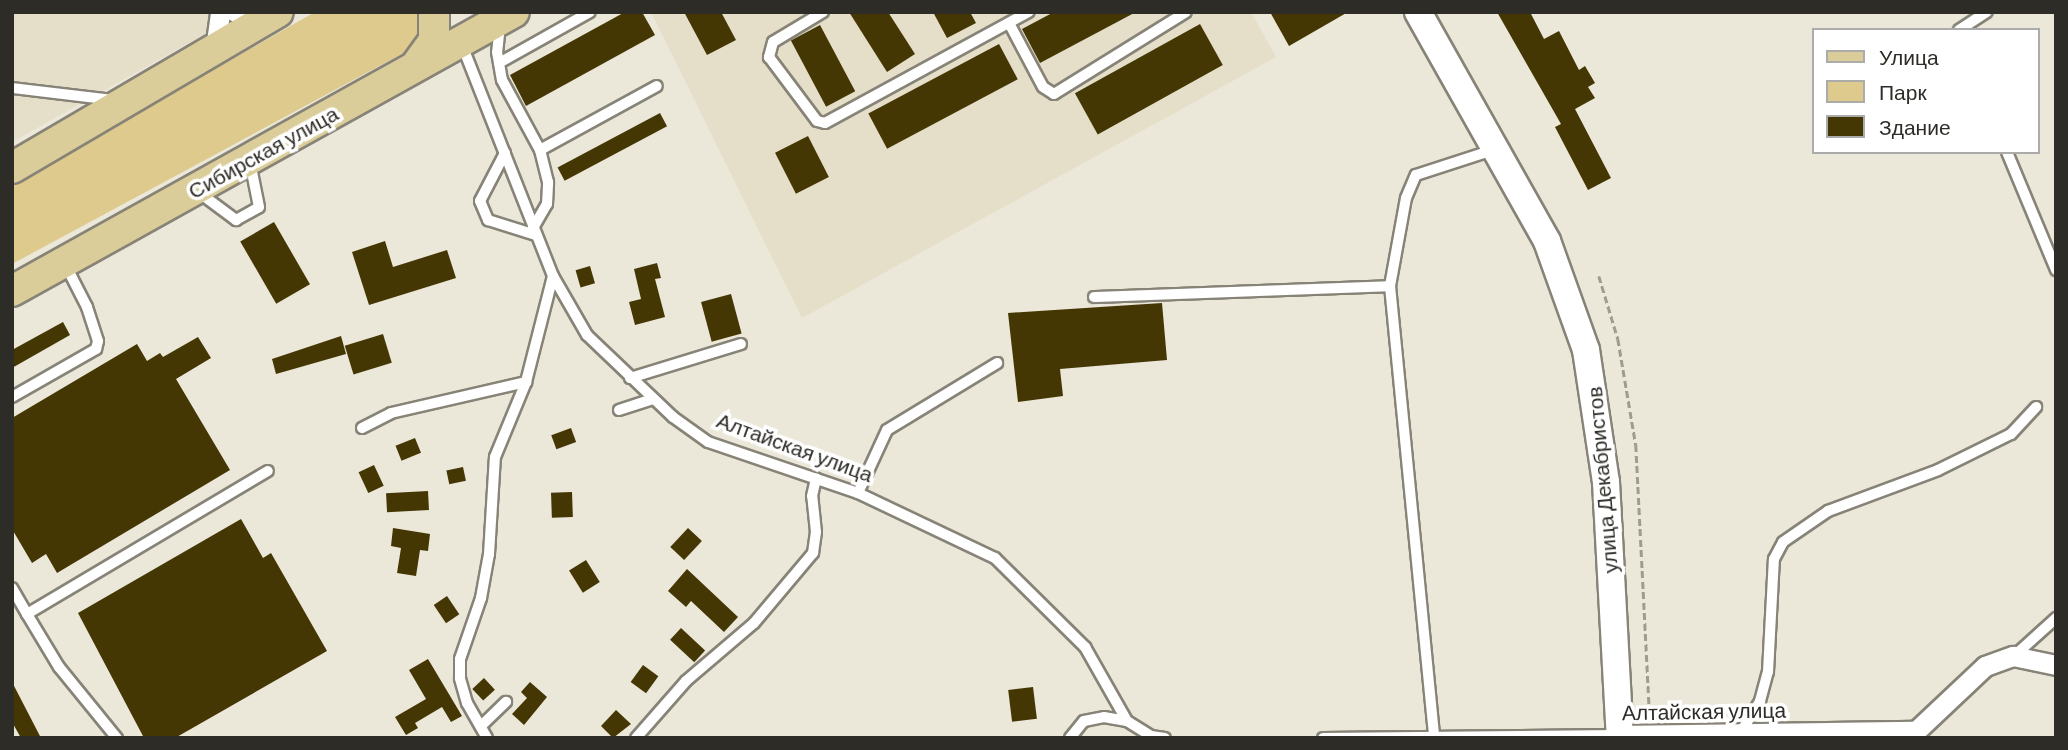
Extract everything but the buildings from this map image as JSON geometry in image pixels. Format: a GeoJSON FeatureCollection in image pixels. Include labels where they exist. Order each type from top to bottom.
{"type":"FeatureCollection","features":[{"type":"Feature","properties":{"kind":"main road"},"geometry":{"type":"LineString","coordinates":[[411,69],[431,48],[434,12]]}},
{"type":"Feature","properties":{"kind":"main road"},"geometry":{"type":"LineString","coordinates":[[470,12],[503,15]]}},
{"type":"Feature","properties":{"kind":"main road","name":"улица Декабристов"},"geometry":{"type":"LineString","coordinates":[[1418,12],[1496,150],[1564,281],[1592,376],[1606,482],[1620,736]]}},
{"type":"Feature","properties":{"kind":"main road","name":"Сибирская улица"},"geometry":{"type":"LineString","coordinates":[[12,291],[250,161],[503,15]]}},
{"type":"Feature","properties":{"kind":"main road"},"geometry":{"type":"LineString","coordinates":[[12,167],[215,49],[258,16]]}},
{"type":"Feature","properties":{"kind":"street"},"geometry":{"type":"LineString","coordinates":[[215,49],[220,12]]}},
{"type":"Feature","properties":{"kind":"street"},"geometry":{"type":"LineString","coordinates":[[2013,656],[2056,665]]}},
{"type":"Feature","properties":{"kind":"street","name":"Алтайская улица"},"geometry":{"type":"LineString","coordinates":[[1620,736],[1916,731],[1985,666],[2013,656]]}},
{"type":"Feature","properties":{"kind":"lane"},"geometry":{"type":"LineString","coordinates":[[499,63],[590,12]]}},
{"type":"Feature","properties":{"kind":"lane"},"geometry":{"type":"LineString","coordinates":[[823,12],[772,42],[769,57],[817,121],[825,123],[1029,12]]}},
{"type":"Feature","properties":{"kind":"lane"},"geometry":{"type":"LineString","coordinates":[[1009,23],[1043,87],[1054,94],[1186,12]]}},
{"type":"Feature","properties":{"kind":"lane"},"geometry":{"type":"LineString","coordinates":[[1972,25],[1987,12]]}},
{"type":"Feature","properties":{"kind":"lane"},"geometry":{"type":"LineString","coordinates":[[503,15],[499,63],[502,80],[540,150],[548,182],[547,204],[535,231],[488,220],[480,201],[505,153]]}},
{"type":"Feature","properties":{"kind":"lane","name":"Алтайская улица"},"geometry":{"type":"LineString","coordinates":[[460,41],[553,276],[587,335],[653,399],[708,442],[858,493],[970,544],[1024,583],[1099,666],[1127,721],[1150,737],[1165,738]]}},
{"type":"Feature","properties":{"kind":"lane"},"geometry":{"type":"LineString","coordinates":[[540,150],[657,86]]}},
{"type":"Feature","properties":{"kind":"lane"},"geometry":{"type":"LineString","coordinates":[[12,88],[126,101]]}},
{"type":"Feature","properties":{"kind":"lane"},"geometry":{"type":"LineString","coordinates":[[1434,737],[1390,286],[1406,198],[1416,174],[1496,150]]}},
{"type":"Feature","properties":{"kind":"lane"},"geometry":{"type":"LineString","coordinates":[[2008,154],[2056,270]]}},
{"type":"Feature","properties":{"kind":"lane"},"geometry":{"type":"LineString","coordinates":[[195,190],[236,220],[259,207],[250,161]]}},
{"type":"Feature","properties":{"kind":"lane"},"geometry":{"type":"LineString","coordinates":[[12,397],[96,349],[98,341],[87,307],[65,263]]}},
{"type":"Feature","properties":{"kind":"lane"},"geometry":{"type":"LineString","coordinates":[[487,738],[467,703],[460,678],[460,659],[481,598],[489,554],[495,457],[526,382],[553,276]]}},
{"type":"Feature","properties":{"kind":"lane"},"geometry":{"type":"LineString","coordinates":[[1094,297],[1390,286]]}},
{"type":"Feature","properties":{"kind":"lane"},"geometry":{"type":"LineString","coordinates":[[631,378],[741,344]]}},
{"type":"Feature","properties":{"kind":"lane"},"geometry":{"type":"LineString","coordinates":[[858,493],[887,430],[997,363]]}},
{"type":"Feature","properties":{"kind":"lane"},"geometry":{"type":"LineString","coordinates":[[362,428],[391,413],[526,382]]}},
{"type":"Feature","properties":{"kind":"lane"},"geometry":{"type":"LineString","coordinates":[[619,410],[653,399]]}},
{"type":"Feature","properties":{"kind":"lane"},"geometry":{"type":"LineString","coordinates":[[1739,735],[1760,701],[1768,672],[1774,559],[1783,542],[1828,511],[1938,470],[2011,434],[2036,407]]}},
{"type":"Feature","properties":{"kind":"lane"},"geometry":{"type":"LineString","coordinates":[[27,614],[268,471]]}},
{"type":"Feature","properties":{"kind":"lane"},"geometry":{"type":"LineString","coordinates":[[636,738],[686,681],[754,623],[813,553],[816,532],[812,496],[816,478]]}},
{"type":"Feature","properties":{"kind":"lane"},"geometry":{"type":"LineString","coordinates":[[12,588],[59,667],[117,738]]}},
{"type":"Feature","properties":{"kind":"lane"},"geometry":{"type":"LineString","coordinates":[[2013,656],[2056,618]]}},
{"type":"Feature","properties":{"kind":"lane"},"geometry":{"type":"LineString","coordinates":[[481,726],[506,702]]}},
{"type":"Feature","properties":{"kind":"lane"},"geometry":{"type":"LineString","coordinates":[[1070,738],[1084,721],[1104,717],[1127,721]]}},
{"type":"Feature","properties":{"kind":"lane","name":"Алтайская улица"},"geometry":{"type":"LineString","coordinates":[[1323,738],[1620,736]]}},
{"type":"Feature","properties":{"kind":"path"},"geometry":{"type":"LineString","coordinates":[[1600,276],[1620,352],[1636,444],[1651,735]]}},
{"type":"Feature","properties":{"kind":"shaded area"},"geometry":{"type":"Polygon","coordinates":[[[12,12],[244,12],[12,142],[12,12]]]}},
{"type":"Feature","properties":{"kind":"shaded area"},"geometry":{"type":"Polygon","coordinates":[[[651,12],[1251,12],[1276,57],[802,318],[651,12]]]}},
{"type":"Feature","properties":{"kind":"green space"},"geometry":{"type":"Polygon","coordinates":[[[315,12],[422,12],[424,30],[409,50],[12,264],[12,184],[315,12]]]}}]}
